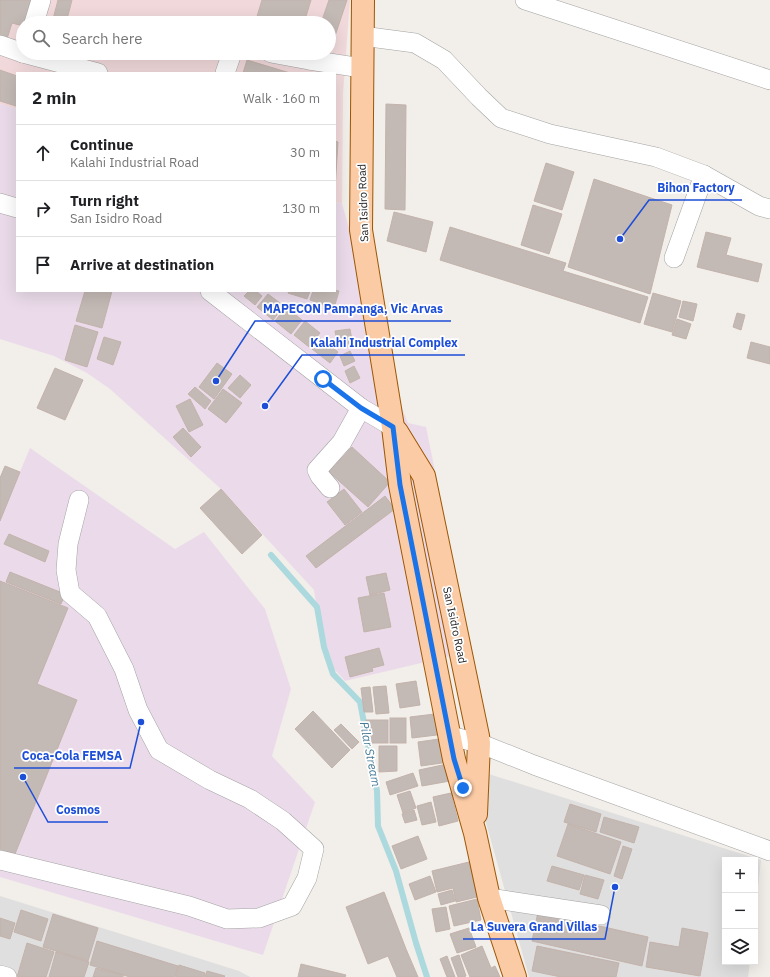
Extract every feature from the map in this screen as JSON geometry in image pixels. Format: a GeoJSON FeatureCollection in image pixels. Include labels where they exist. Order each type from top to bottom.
{"type":"FeatureCollection","features":[{"type":"Feature","properties":{"kind":"main road","name":"San Isidro Road"},"geometry":{"type":"LineString","coordinates":[[363,0],[361,230],[393,427],[400,485],[454,759],[475,833],[489,898],[515,977]]}},
{"type":"Feature","properties":{"kind":"main road","name":"San Isidro Road"},"geometry":{"type":"LineString","coordinates":[[393,427],[424,476],[479,743],[475,833]]}},
{"type":"Feature","properties":{"kind":"street"},"geometry":{"type":"LineString","coordinates":[[36,16],[41,0]]}},
{"type":"Feature","properties":{"kind":"street"},"geometry":{"type":"LineString","coordinates":[[525,0],[770,80]]}},
{"type":"Feature","properties":{"kind":"street"},"geometry":{"type":"LineString","coordinates":[[362,36],[415,43],[444,60],[501,118],[550,134],[656,158],[704,175],[759,206],[770,209]]}},
{"type":"Feature","properties":{"kind":"street"},"geometry":{"type":"LineString","coordinates":[[0,45],[16,50]]}},
{"type":"Feature","properties":{"kind":"street"},"geometry":{"type":"LineString","coordinates":[[50,60],[94,72]]}},
{"type":"Feature","properties":{"kind":"street"},"geometry":{"type":"LineString","coordinates":[[225,72],[229,60]]}},
{"type":"Feature","properties":{"kind":"street"},"geometry":{"type":"LineString","coordinates":[[310,60],[362,68]]}},
{"type":"Feature","properties":{"kind":"street"},"geometry":{"type":"LineString","coordinates":[[674,258],[704,175]]}},
{"type":"Feature","properties":{"kind":"street"},"geometry":{"type":"LineString","coordinates":[[0,203],[16,208]]}},
{"type":"Feature","properties":{"kind":"street"},"geometry":{"type":"LineString","coordinates":[[211,292],[361,408],[393,427]]}},
{"type":"Feature","properties":{"kind":"street"},"geometry":{"type":"LineString","coordinates":[[330,488],[317,470],[342,442],[361,408]]}},
{"type":"Feature","properties":{"kind":"street"},"geometry":{"type":"LineString","coordinates":[[0,860],[189,906],[227,919],[259,918],[292,906],[307,878],[314,849],[283,821],[250,799],[210,780],[159,750],[138,710],[124,669],[97,616],[70,593],[66,570],[68,544],[80,500]]}},
{"type":"Feature","properties":{"kind":"street"},"geometry":{"type":"LineString","coordinates":[[450,736],[479,743],[534,765],[770,851]]}},
{"type":"Feature","properties":{"kind":"street"},"geometry":{"type":"LineString","coordinates":[[489,898],[601,915]]}},
{"type":"Feature","properties":{"kind":"street"},"geometry":{"type":"LineString","coordinates":[[0,975],[7,977]]}},
{"type":"Feature","properties":{"kind":"shaded area"},"geometry":{"type":"Polygon","coordinates":[[[0,0],[350,0],[343,93],[342,204],[336,202],[336,72],[16,72],[16,109],[0,104],[0,0]]]}},
{"type":"Feature","properties":{"kind":"shaded area"},"geometry":{"type":"Polygon","coordinates":[[[0,104],[16,109],[16,292],[336,292],[336,202],[342,204],[363,275],[383,361],[408,423],[426,427],[472,651],[345,681],[325,659],[314,590],[221,489],[110,389],[87,373],[54,356],[0,339],[0,104]]]}},
{"type":"Feature","properties":{"kind":"shaded area"},"geometry":{"type":"Polygon","coordinates":[[[30,448],[175,549],[204,532],[265,609],[291,689],[272,756],[315,802],[263,955],[0,877],[0,519],[30,448]]]}},
{"type":"Feature","properties":{"kind":"shaded area"},"geometry":{"type":"Polygon","coordinates":[[[476,770],[752,857],[722,857],[722,965],[750,965],[748,977],[529,977],[475,783],[476,770]]]}},
{"type":"Feature","properties":{"kind":"shaded area"},"geometry":{"type":"Polygon","coordinates":[[[758,859],[761,860],[758,888],[758,859]]]}},
{"type":"Feature","properties":{"kind":"shaded area"},"geometry":{"type":"Polygon","coordinates":[[[0,896],[239,971],[250,977],[0,977],[0,896]]]}},
{"type":"Feature","properties":{"kind":"building"},"geometry":{"type":"Polygon","coordinates":[[[0,0],[36,0],[31,16],[16,16],[16,24],[12,23],[6,42],[0,41],[0,0]]]}},
{"type":"Feature","properties":{"kind":"building"},"geometry":{"type":"Polygon","coordinates":[[[58,0],[72,0],[68,16],[54,16],[58,0]]]}},
{"type":"Feature","properties":{"kind":"building"},"geometry":{"type":"Polygon","coordinates":[[[262,0],[311,0],[306,16],[257,16],[262,0]]]}},
{"type":"Feature","properties":{"kind":"building"},"geometry":{"type":"Polygon","coordinates":[[[329,0],[347,0],[336,33],[336,16],[323,16],[329,0]]]}},
{"type":"Feature","properties":{"kind":"building"},"geometry":{"type":"Polygon","coordinates":[[[247,60],[287,72],[243,72],[247,60]]]}},
{"type":"Feature","properties":{"kind":"building"},"geometry":{"type":"Polygon","coordinates":[[[0,70],[16,76],[16,106],[0,101],[0,70]]]}},
{"type":"Feature","properties":{"kind":"building"},"geometry":{"type":"Polygon","coordinates":[[[386,104],[406,105],[405,210],[385,209],[386,104]]]}},
{"type":"Feature","properties":{"kind":"building"},"geometry":{"type":"Polygon","coordinates":[[[336,141],[338,142],[336,173],[336,141]]]}},
{"type":"Feature","properties":{"kind":"building"},"geometry":{"type":"Polygon","coordinates":[[[546,163],[574,172],[562,210],[534,201],[546,163]]]}},
{"type":"Feature","properties":{"kind":"building"},"geometry":{"type":"Polygon","coordinates":[[[594,179],[672,205],[650,294],[568,267],[594,179]]]}},
{"type":"Feature","properties":{"kind":"building"},"geometry":{"type":"Polygon","coordinates":[[[533,205],[562,214],[549,254],[521,245],[533,205]]]}},
{"type":"Feature","properties":{"kind":"building"},"geometry":{"type":"Polygon","coordinates":[[[394,212],[433,222],[426,252],[387,241],[394,212]]]}},
{"type":"Feature","properties":{"kind":"building"},"geometry":{"type":"Polygon","coordinates":[[[450,227],[566,263],[563,271],[648,297],[640,323],[440,260],[450,227]]]}},
{"type":"Feature","properties":{"kind":"building"},"geometry":{"type":"Polygon","coordinates":[[[706,232],[731,238],[726,255],[762,264],[758,282],[697,267],[706,232]]]}},
{"type":"Feature","properties":{"kind":"building"},"geometry":{"type":"Polygon","coordinates":[[[339,291],[334,308],[310,300],[313,292],[339,291]]]}},
{"type":"Feature","properties":{"kind":"building"},"geometry":{"type":"Polygon","coordinates":[[[85,292],[112,292],[102,328],[76,321],[85,292]]]}},
{"type":"Feature","properties":{"kind":"building"},"geometry":{"type":"Polygon","coordinates":[[[248,292],[257,292],[262,296],[255,305],[244,296],[248,292]]]}},
{"type":"Feature","properties":{"kind":"building"},"geometry":{"type":"Polygon","coordinates":[[[288,292],[310,292],[307,299],[288,292]]]}},
{"type":"Feature","properties":{"kind":"building"},"geometry":{"type":"Polygon","coordinates":[[[653,293],[681,301],[672,332],[644,324],[653,293]]]}},
{"type":"Feature","properties":{"kind":"building"},"geometry":{"type":"Polygon","coordinates":[[[268,294],[284,306],[273,320],[257,307],[268,294]]]}},
{"type":"Feature","properties":{"kind":"building"},"geometry":{"type":"Polygon","coordinates":[[[683,301],[697,304],[693,321],[679,317],[683,301]]]}},
{"type":"Feature","properties":{"kind":"building"},"geometry":{"type":"Polygon","coordinates":[[[286,307],[302,320],[291,334],[275,321],[286,307]]]}},
{"type":"Feature","properties":{"kind":"building"},"geometry":{"type":"Polygon","coordinates":[[[737,313],[745,315],[741,330],[733,327],[737,313]]]}},
{"type":"Feature","properties":{"kind":"building"},"geometry":{"type":"Polygon","coordinates":[[[677,319],[691,324],[686,339],[672,335],[677,319]]]}},
{"type":"Feature","properties":{"kind":"building"},"geometry":{"type":"Polygon","coordinates":[[[305,321],[320,333],[309,347],[294,335],[305,321]]]}},
{"type":"Feature","properties":{"kind":"building"},"geometry":{"type":"Polygon","coordinates":[[[75,325],[98,332],[87,367],[65,360],[75,325]]]}},
{"type":"Feature","properties":{"kind":"building"},"geometry":{"type":"Polygon","coordinates":[[[350,329],[353,346],[338,349],[335,331],[350,329]]]}},
{"type":"Feature","properties":{"kind":"building"},"geometry":{"type":"Polygon","coordinates":[[[104,337],[121,342],[113,365],[97,359],[104,337]]]}},
{"type":"Feature","properties":{"kind":"building"},"geometry":{"type":"Polygon","coordinates":[[[320,338],[338,352],[330,363],[312,349],[320,338]]]}},
{"type":"Feature","properties":{"kind":"building"},"geometry":{"type":"Polygon","coordinates":[[[751,342],[770,347],[770,364],[747,358],[751,342]]]}},
{"type":"Feature","properties":{"kind":"building"},"geometry":{"type":"Polygon","coordinates":[[[350,351],[355,361],[344,366],[340,356],[350,351]]]}},
{"type":"Feature","properties":{"kind":"building"},"geometry":{"type":"Polygon","coordinates":[[[217,363],[232,374],[214,399],[199,387],[217,363]]]}},
{"type":"Feature","properties":{"kind":"building"},"geometry":{"type":"Polygon","coordinates":[[[354,366],[360,378],[350,383],[345,371],[354,366]]]}},
{"type":"Feature","properties":{"kind":"building"},"geometry":{"type":"Polygon","coordinates":[[[55,368],[83,380],[65,420],[37,408],[55,368]]]}},
{"type":"Feature","properties":{"kind":"building"},"geometry":{"type":"Polygon","coordinates":[[[240,375],[251,385],[240,398],[228,388],[240,375]]]}},
{"type":"Feature","properties":{"kind":"building"},"geometry":{"type":"Polygon","coordinates":[[[195,387],[211,401],[205,409],[188,394],[195,387]]]}},
{"type":"Feature","properties":{"kind":"building"},"geometry":{"type":"Polygon","coordinates":[[[223,389],[242,403],[226,423],[208,409],[223,389]]]}},
{"type":"Feature","properties":{"kind":"building"},"geometry":{"type":"Polygon","coordinates":[[[190,399],[203,425],[189,432],[176,406],[190,399]]]}},
{"type":"Feature","properties":{"kind":"building"},"geometry":{"type":"Polygon","coordinates":[[[183,428],[201,447],[191,457],[173,437],[183,428]]]}},
{"type":"Feature","properties":{"kind":"building"},"geometry":{"type":"Polygon","coordinates":[[[352,447],[390,482],[368,507],[329,472],[352,447]]]}},
{"type":"Feature","properties":{"kind":"building"},"geometry":{"type":"Polygon","coordinates":[[[5,466],[20,472],[0,521],[0,478],[5,466]]]}},
{"type":"Feature","properties":{"kind":"building"},"geometry":{"type":"Polygon","coordinates":[[[221,489],[262,535],[242,554],[200,508],[221,489]]]}},
{"type":"Feature","properties":{"kind":"building"},"geometry":{"type":"Polygon","coordinates":[[[344,489],[362,512],[345,525],[327,502],[344,489]]]}},
{"type":"Feature","properties":{"kind":"building"},"geometry":{"type":"Polygon","coordinates":[[[385,496],[395,509],[316,568],[306,556],[385,496]]]}},
{"type":"Feature","properties":{"kind":"building"},"geometry":{"type":"Polygon","coordinates":[[[9,534],[49,551],[45,562],[4,544],[9,534]]]}},
{"type":"Feature","properties":{"kind":"building"},"geometry":{"type":"Polygon","coordinates":[[[10,572],[65,594],[61,604],[6,582],[10,572]]]}},
{"type":"Feature","properties":{"kind":"building"},"geometry":{"type":"Polygon","coordinates":[[[386,573],[390,590],[370,595],[366,577],[386,573]]]}},
{"type":"Feature","properties":{"kind":"building"},"geometry":{"type":"Polygon","coordinates":[[[0,581],[68,608],[37,684],[77,700],[13,859],[0,853],[0,581]]]}},
{"type":"Feature","properties":{"kind":"building"},"geometry":{"type":"Polygon","coordinates":[[[384,593],[391,627],[364,632],[358,598],[384,593]]]}},
{"type":"Feature","properties":{"kind":"building"},"geometry":{"type":"Polygon","coordinates":[[[379,648],[384,665],[372,668],[373,671],[350,677],[345,657],[379,648]]]}},
{"type":"Feature","properties":{"kind":"building"},"geometry":{"type":"Polygon","coordinates":[[[416,681],[420,705],[400,708],[396,684],[416,681]]]}},
{"type":"Feature","properties":{"kind":"building"},"geometry":{"type":"Polygon","coordinates":[[[386,686],[389,713],[376,714],[373,687],[386,686]]]}},
{"type":"Feature","properties":{"kind":"building"},"geometry":{"type":"Polygon","coordinates":[[[370,687],[373,712],[364,712],[361,688],[370,687]]]}},
{"type":"Feature","properties":{"kind":"building"},"geometry":{"type":"Polygon","coordinates":[[[313,711],[350,750],[332,768],[295,729],[313,711]]]}},
{"type":"Feature","properties":{"kind":"building"},"geometry":{"type":"Polygon","coordinates":[[[443,713],[445,734],[412,738],[410,717],[443,713]]]}},
{"type":"Feature","properties":{"kind":"building"},"geometry":{"type":"Polygon","coordinates":[[[390,718],[406,718],[406,743],[390,743],[390,718]]]}},
{"type":"Feature","properties":{"kind":"building"},"geometry":{"type":"Polygon","coordinates":[[[366,720],[388,720],[388,743],[366,743],[366,720]]]}},
{"type":"Feature","properties":{"kind":"building"},"geometry":{"type":"Polygon","coordinates":[[[341,724],[359,742],[352,749],[334,730],[341,724]]]}},
{"type":"Feature","properties":{"kind":"building"},"geometry":{"type":"Polygon","coordinates":[[[446,738],[449,762],[421,766],[418,742],[446,738]]]}},
{"type":"Feature","properties":{"kind":"building"},"geometry":{"type":"Polygon","coordinates":[[[379,746],[397,746],[397,771],[379,772],[379,746]]]}},
{"type":"Feature","properties":{"kind":"building"},"geometry":{"type":"Polygon","coordinates":[[[447,764],[450,781],[422,786],[419,770],[447,764]]]}},
{"type":"Feature","properties":{"kind":"building"},"geometry":{"type":"Polygon","coordinates":[[[413,773],[418,786],[390,795],[386,782],[413,773]]]}},
{"type":"Feature","properties":{"kind":"building"},"geometry":{"type":"Polygon","coordinates":[[[410,791],[416,808],[403,813],[397,795],[410,791]]]}},
{"type":"Feature","properties":{"kind":"building"},"geometry":{"type":"Polygon","coordinates":[[[451,793],[458,821],[439,826],[433,797],[451,793]]]}},
{"type":"Feature","properties":{"kind":"building"},"geometry":{"type":"Polygon","coordinates":[[[431,802],[436,822],[422,825],[417,806],[431,802]]]}},
{"type":"Feature","properties":{"kind":"building"},"geometry":{"type":"Polygon","coordinates":[[[570,804],[601,814],[596,832],[564,822],[570,804]]]}},
{"type":"Feature","properties":{"kind":"building"},"geometry":{"type":"Polygon","coordinates":[[[414,810],[417,820],[405,823],[402,814],[414,810]]]}},
{"type":"Feature","properties":{"kind":"building"},"geometry":{"type":"Polygon","coordinates":[[[604,817],[639,827],[634,843],[600,832],[604,817]]]}},
{"type":"Feature","properties":{"kind":"building"},"geometry":{"type":"Polygon","coordinates":[[[568,824],[621,842],[610,874],[557,856],[568,824]]]}},
{"type":"Feature","properties":{"kind":"building"},"geometry":{"type":"Polygon","coordinates":[[[418,836],[427,859],[401,869],[392,846],[418,836]]]}},
{"type":"Feature","properties":{"kind":"building"},"geometry":{"type":"Polygon","coordinates":[[[623,846],[632,849],[622,879],[614,876],[623,846]]]}},
{"type":"Feature","properties":{"kind":"building"},"geometry":{"type":"Polygon","coordinates":[[[469,862],[477,897],[456,902],[453,888],[437,892],[432,871],[469,862]]]}},
{"type":"Feature","properties":{"kind":"building"},"geometry":{"type":"Polygon","coordinates":[[[552,866],[584,875],[579,890],[547,881],[552,866]]]}},
{"type":"Feature","properties":{"kind":"building"},"geometry":{"type":"Polygon","coordinates":[[[585,875],[604,880],[598,899],[580,894],[585,875]]]}},
{"type":"Feature","properties":{"kind":"building"},"geometry":{"type":"Polygon","coordinates":[[[430,876],[436,892],[415,900],[409,884],[430,876]]]}},
{"type":"Feature","properties":{"kind":"building"},"geometry":{"type":"Polygon","coordinates":[[[452,890],[455,901],[441,905],[438,894],[452,890]]]}},
{"type":"Feature","properties":{"kind":"building"},"geometry":{"type":"Polygon","coordinates":[[[384,892],[418,977],[397,977],[388,956],[368,964],[346,907],[384,892]]]}},
{"type":"Feature","properties":{"kind":"building"},"geometry":{"type":"Polygon","coordinates":[[[477,899],[481,920],[454,926],[449,906],[477,899]]]}},
{"type":"Feature","properties":{"kind":"building"},"geometry":{"type":"Polygon","coordinates":[[[446,907],[450,929],[436,932],[432,909],[446,907]]]}},
{"type":"Feature","properties":{"kind":"building"},"geometry":{"type":"Polygon","coordinates":[[[21,910],[48,919],[41,941],[14,932],[21,910]]]}},
{"type":"Feature","properties":{"kind":"building"},"geometry":{"type":"Polygon","coordinates":[[[538,912],[648,937],[642,966],[532,941],[538,912]]]}},
{"type":"Feature","properties":{"kind":"building"},"geometry":{"type":"Polygon","coordinates":[[[53,914],[98,928],[88,961],[43,947],[53,914]]]}},
{"type":"Feature","properties":{"kind":"building"},"geometry":{"type":"Polygon","coordinates":[[[0,918],[15,923],[10,939],[0,936],[0,918]]]}},
{"type":"Feature","properties":{"kind":"building"},"geometry":{"type":"Polygon","coordinates":[[[469,928],[476,947],[457,953],[450,934],[469,928]]]}},
{"type":"Feature","properties":{"kind":"building"},"geometry":{"type":"Polygon","coordinates":[[[682,928],[708,933],[700,976],[646,967],[650,942],[679,947],[682,928]]]}},
{"type":"Feature","properties":{"kind":"building"},"geometry":{"type":"Polygon","coordinates":[[[97,941],[178,966],[175,977],[130,977],[90,965],[97,941]]]}},
{"type":"Feature","properties":{"kind":"building"},"geometry":{"type":"Polygon","coordinates":[[[27,943],[54,952],[46,977],[17,977],[27,943]]]}},
{"type":"Feature","properties":{"kind":"building"},"geometry":{"type":"Polygon","coordinates":[[[482,946],[491,968],[495,966],[500,977],[470,977],[461,955],[482,946]]]}},
{"type":"Feature","properties":{"kind":"building"},"geometry":{"type":"Polygon","coordinates":[[[537,946],[619,963],[616,977],[561,977],[532,971],[537,946]]]}},
{"type":"Feature","properties":{"kind":"building"},"geometry":{"type":"Polygon","coordinates":[[[56,952],[89,962],[84,977],[49,977],[56,952]]]}},
{"type":"Feature","properties":{"kind":"building"},"geometry":{"type":"Polygon","coordinates":[[[459,955],[466,976],[463,977],[458,977],[451,958],[459,955]]]}},
{"type":"Feature","properties":{"kind":"building"},"geometry":{"type":"Polygon","coordinates":[[[447,956],[455,977],[447,977],[440,959],[447,956]]]}},
{"type":"Feature","properties":{"kind":"building"},"geometry":{"type":"Polygon","coordinates":[[[301,964],[346,975],[345,977],[298,977],[301,964]]]}},
{"type":"Feature","properties":{"kind":"building"},"geometry":{"type":"Polygon","coordinates":[[[179,965],[205,973],[204,977],[176,977],[179,965]]]}},
{"type":"Feature","properties":{"kind":"building"},"geometry":{"type":"Polygon","coordinates":[[[96,968],[123,975],[123,977],[93,977],[96,968]]]}},
{"type":"Feature","properties":{"kind":"building"},"geometry":{"type":"Polygon","coordinates":[[[207,971],[225,976],[205,977],[207,971]]]}},
{"type":"Feature","properties":{"kind":"waterway","name":"Pilar Stream"},"geometry":{"type":"LineString","coordinates":[[271,555],[317,607],[324,647],[333,674],[360,702],[377,791],[378,826],[396,871],[427,977]]}},
{"type":"Feature","properties":{"kind":"place","name":"Bihon Factory"},"geometry":{"type":"Point","coordinates":[620,239]}},
{"type":"Feature","properties":{"kind":"place","name":"MAPECON Pampanga, Vic Arvas"},"geometry":{"type":"Point","coordinates":[216,381]}},
{"type":"Feature","properties":{"kind":"place","name":"Kalahi Industrial Complex"},"geometry":{"type":"Point","coordinates":[265,406]}},
{"type":"Feature","properties":{"kind":"place","name":"Coca-Cola FEMSA"},"geometry":{"type":"Point","coordinates":[141,722]}},
{"type":"Feature","properties":{"kind":"place","name":"Cosmos"},"geometry":{"type":"Point","coordinates":[23,777]}},
{"type":"Feature","properties":{"kind":"place","name":"La Suvera Grand Villas"},"geometry":{"type":"Point","coordinates":[615,887]}},
{"type":"Feature","properties":{"kind":"route"},"geometry":{"type":"LineString","coordinates":[[323,379],[361,408],[393,427],[400,485],[454,759],[463,788]]}}]}
